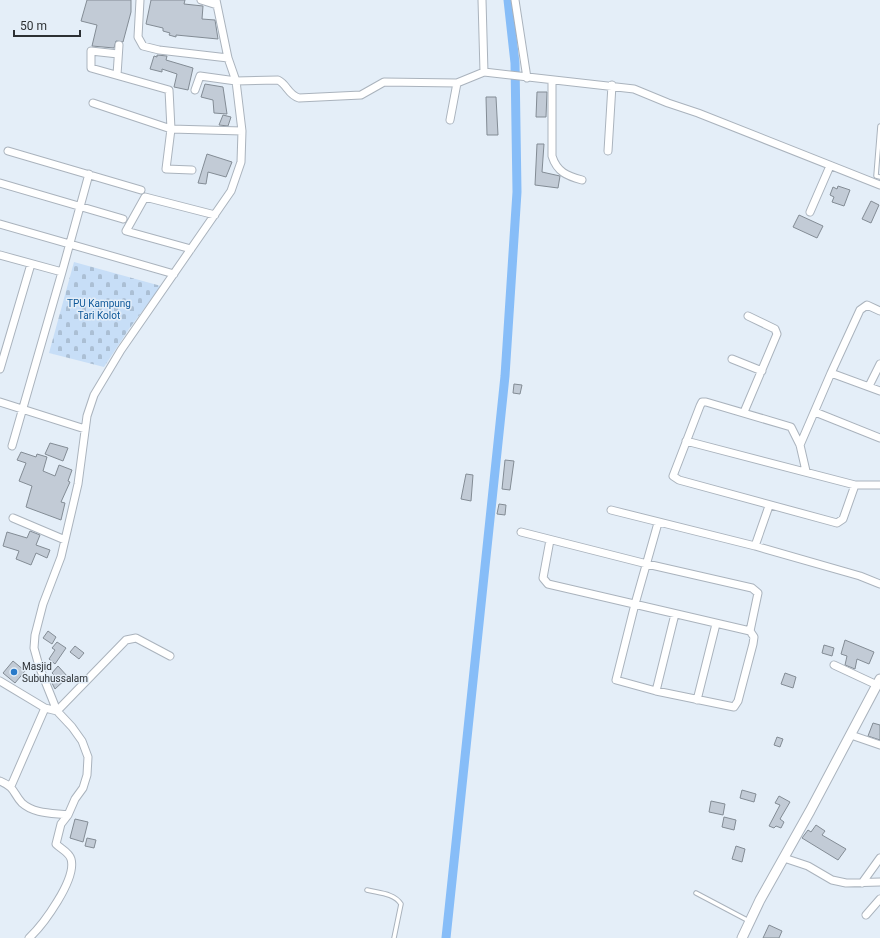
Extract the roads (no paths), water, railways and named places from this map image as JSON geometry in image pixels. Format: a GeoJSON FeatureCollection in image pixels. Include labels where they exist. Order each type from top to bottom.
{"type":"FeatureCollection","features":[{"type":"Feature","properties":{"kind":"street"},"geometry":{"type":"LineString","coordinates":[[140,0],[138,37],[143,46],[159,50],[228,58]]}},
{"type":"Feature","properties":{"kind":"street"},"geometry":{"type":"LineString","coordinates":[[29,938],[36,932],[56,903],[68,879],[72,865],[71,858],[55,842],[61,824],[68,815],[75,799],[83,788],[87,775],[88,757],[82,741],[58,711],[39,666],[34,648],[35,635],[43,604],[61,557],[65,540],[78,484],[85,429],[91,404],[102,382],[147,310],[174,274],[231,191],[240,165],[242,131],[236,81],[228,58],[217,2],[201,0]]}},
{"type":"Feature","properties":{"kind":"street"},"geometry":{"type":"LineString","coordinates":[[482,0],[484,72]]}},
{"type":"Feature","properties":{"kind":"street"},"geometry":{"type":"LineString","coordinates":[[515,0],[525,78]]}},
{"type":"Feature","properties":{"kind":"street"},"geometry":{"type":"LineString","coordinates":[[117,75],[119,45]]}},
{"type":"Feature","properties":{"kind":"street"},"geometry":{"type":"LineString","coordinates":[[118,54],[91,51],[91,68],[169,90],[171,129],[166,169],[192,170]]}},
{"type":"Feature","properties":{"kind":"street"},"geometry":{"type":"LineString","coordinates":[[195,90],[199,76],[236,81],[278,80],[282,82],[290,95],[299,98],[361,95],[384,82],[457,83],[484,72],[525,78],[612,85],[634,89],[668,103],[698,112],[880,185]]}},
{"type":"Feature","properties":{"kind":"street"},"geometry":{"type":"LineString","coordinates":[[552,80],[552,156],[556,168],[561,172],[582,180]]}},
{"type":"Feature","properties":{"kind":"street"},"geometry":{"type":"LineString","coordinates":[[450,120],[457,83]]}},
{"type":"Feature","properties":{"kind":"street"},"geometry":{"type":"LineString","coordinates":[[608,151],[612,85]]}},
{"type":"Feature","properties":{"kind":"street"},"geometry":{"type":"LineString","coordinates":[[93,103],[171,129],[242,131]]}},
{"type":"Feature","properties":{"kind":"street"},"geometry":{"type":"LineString","coordinates":[[8,151],[141,190]]}},
{"type":"Feature","properties":{"kind":"street"},"geometry":{"type":"LineString","coordinates":[[810,212],[830,166]]}},
{"type":"Feature","properties":{"kind":"street"},"geometry":{"type":"LineString","coordinates":[[12,446],[89,174]]}},
{"type":"Feature","properties":{"kind":"street"},"geometry":{"type":"LineString","coordinates":[[0,183],[123,219]]}},
{"type":"Feature","properties":{"kind":"street"},"geometry":{"type":"LineString","coordinates":[[191,249],[126,231],[145,197],[215,215]]}},
{"type":"Feature","properties":{"kind":"street"},"geometry":{"type":"LineString","coordinates":[[0,224],[174,274]]}},
{"type":"Feature","properties":{"kind":"street"},"geometry":{"type":"LineString","coordinates":[[0,255],[62,272]]}},
{"type":"Feature","properties":{"kind":"street"},"geometry":{"type":"LineString","coordinates":[[0,369],[30,264]]}},
{"type":"Feature","properties":{"kind":"street"},"geometry":{"type":"LineString","coordinates":[[800,445],[831,373],[862,308],[867,305],[880,311]]}},
{"type":"Feature","properties":{"kind":"street"},"geometry":{"type":"LineString","coordinates":[[744,412],[762,371],[776,332],[775,329],[748,316]]}},
{"type":"Feature","properties":{"kind":"street"},"geometry":{"type":"LineString","coordinates":[[732,359],[762,371]]}},
{"type":"Feature","properties":{"kind":"street"},"geometry":{"type":"LineString","coordinates":[[869,386],[880,364]]}},
{"type":"Feature","properties":{"kind":"street"},"geometry":{"type":"LineString","coordinates":[[831,373],[880,391]]}},
{"type":"Feature","properties":{"kind":"street"},"geometry":{"type":"LineString","coordinates":[[0,402],[85,429]]}},
{"type":"Feature","properties":{"kind":"street"},"geometry":{"type":"LineString","coordinates":[[806,471],[800,445],[791,427],[744,412],[702,402],[674,474],[676,480],[768,506],[839,522],[843,519],[854,485]]}},
{"type":"Feature","properties":{"kind":"street"},"geometry":{"type":"LineString","coordinates":[[815,412],[880,438]]}},
{"type":"Feature","properties":{"kind":"street"},"geometry":{"type":"LineString","coordinates":[[686,442],[806,471],[854,485],[880,485]]}},
{"type":"Feature","properties":{"kind":"street"},"geometry":{"type":"LineString","coordinates":[[755,546],[768,506]]}},
{"type":"Feature","properties":{"kind":"street"},"geometry":{"type":"LineString","coordinates":[[611,510],[658,523],[755,546],[860,576],[880,584]]}},
{"type":"Feature","properties":{"kind":"street"},"geometry":{"type":"LineString","coordinates":[[13,518],[65,540]]}},
{"type":"Feature","properties":{"kind":"street"},"geometry":{"type":"LineString","coordinates":[[550,540],[543,578],[548,584],[635,604],[750,632],[754,635],[737,704],[732,707],[656,691],[615,679],[635,604],[658,523]]}},
{"type":"Feature","properties":{"kind":"street"},"geometry":{"type":"LineString","coordinates":[[522,532],[647,564],[752,588],[758,593],[750,632]]}},
{"type":"Feature","properties":{"kind":"street"},"geometry":{"type":"LineString","coordinates":[[656,691],[676,614]]}},
{"type":"Feature","properties":{"kind":"street"},"geometry":{"type":"LineString","coordinates":[[697,700],[716,624]]}},
{"type":"Feature","properties":{"kind":"street"},"geometry":{"type":"LineString","coordinates":[[58,711],[131,638],[139,639],[170,656]]}},
{"type":"Feature","properties":{"kind":"street"},"geometry":{"type":"LineString","coordinates":[[742,938],[878,682],[834,665]]}},
{"type":"Feature","properties":{"kind":"street"},"geometry":{"type":"LineString","coordinates":[[0,681],[45,708],[58,711]]}},
{"type":"Feature","properties":{"kind":"street"},"geometry":{"type":"LineString","coordinates":[[11,786],[45,708]]}},
{"type":"Feature","properties":{"kind":"street"},"geometry":{"type":"LineString","coordinates":[[850,735],[880,745]]}},
{"type":"Feature","properties":{"kind":"street"},"geometry":{"type":"LineString","coordinates":[[0,781],[11,786],[22,802],[30,808],[41,812],[68,815]]}},
{"type":"Feature","properties":{"kind":"street"},"geometry":{"type":"LineString","coordinates":[[784,858],[808,866],[832,880],[846,883],[880,882]]}},
{"type":"Feature","properties":{"kind":"street"},"geometry":{"type":"LineString","coordinates":[[862,882],[880,858]]}},
{"type":"Feature","properties":{"kind":"street"},"geometry":{"type":"LineString","coordinates":[[866,915],[880,899]]}},
{"type":"Feature","properties":{"kind":"lane"},"geometry":{"type":"LineString","coordinates":[[880,126],[876,176],[880,177]]}},
{"type":"Feature","properties":{"kind":"lane"},"geometry":{"type":"LineString","coordinates":[[367,890],[392,896],[398,899],[401,904],[394,938]]}},
{"type":"Feature","properties":{"kind":"lane"},"geometry":{"type":"LineString","coordinates":[[696,893],[750,921]]}},
{"type":"Feature","properties":{"kind":"waterway"},"geometry":{"type":"LineString","coordinates":[[446,938],[505,376],[517,192],[515,63],[508,0]]}},
{"type":"Feature","properties":{"kind":"place","name":"Masjid Subuhussalam"},"geometry":{"type":"Point","coordinates":[14,672]}},
{"type":"Feature","properties":{"kind":"park label","name":"TPU Kampung Tari Kolot"},"geometry":{"type":"Point","coordinates":[99,308]}}]}
